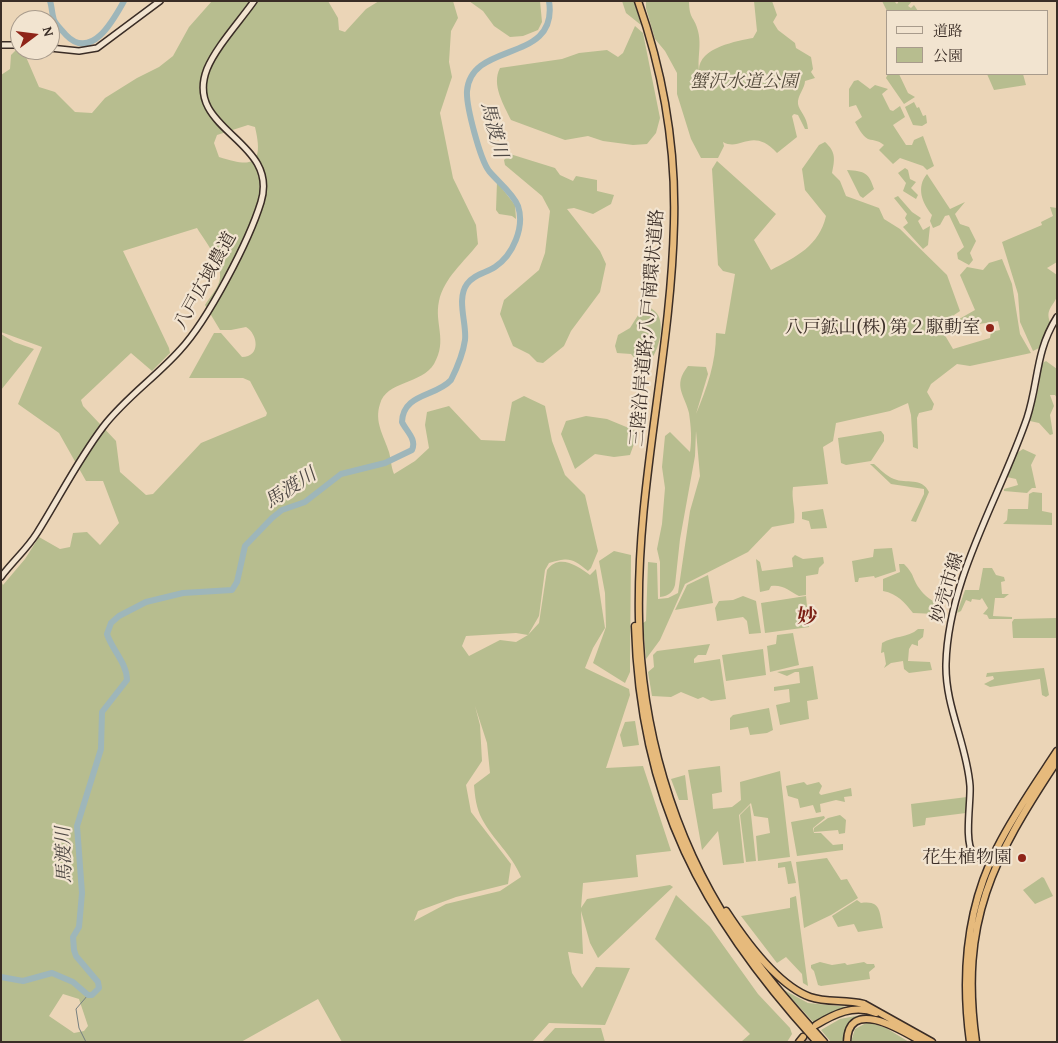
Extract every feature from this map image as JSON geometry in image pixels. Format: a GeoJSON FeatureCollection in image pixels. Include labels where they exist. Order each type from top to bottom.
{"type":"FeatureCollection","features":[{"type":"Feature","properties":{"kind":"highway","name":"三陸沿岸道路;八戸南環状道路"},"geometry":{"type":"LineString","coordinates":[[638,1],[663,90],[669,129],[674,224],[666,338],[636,584],[636,661],[643,718],[655,773],[680,844],[698,881],[738,946],[770,988],[814,1028]]}},
{"type":"Feature","properties":{"kind":"highway","name":"三陸沿岸道路;八戸南環状道路"},"geometry":{"type":"LineString","coordinates":[[642,541],[639,618],[646,702],[665,785],[682,833],[699,871],[718,905],[748,952],[814,1028]]}},
{"type":"Feature","properties":{"kind":"highway"},"geometry":{"type":"LineString","coordinates":[[970,1042],[965,988],[968,944],[976,903],[1008,828],[1057,751]]}},
{"type":"Feature","properties":{"kind":"highway"},"geometry":{"type":"LineString","coordinates":[[976,1042],[971,992],[973,950],[981,906],[992,864],[1057,761]]}},
{"type":"Feature","properties":{"kind":"highway"},"geometry":{"type":"LineString","coordinates":[[699,871],[760,956],[788,984],[811,997],[864,1004],[922,1042]]}},
{"type":"Feature","properties":{"kind":"highway"},"geometry":{"type":"LineString","coordinates":[[770,988],[804,1041]]}},
{"type":"Feature","properties":{"kind":"highway"},"geometry":{"type":"LineString","coordinates":[[814,1028],[837,1014],[856,1010],[872,1012],[932,1042]]}},
{"type":"Feature","properties":{"kind":"highway"},"geometry":{"type":"LineString","coordinates":[[847,1042],[851,1028],[866,1019],[872,1018],[896,1025]]}},
{"type":"Feature","properties":{"kind":"highway"},"geometry":{"type":"LineString","coordinates":[[814,1028],[817,1042]]}},
{"type":"Feature","properties":{"kind":"highway"},"geometry":{"type":"LineString","coordinates":[[814,1028],[824,1042]]}},
{"type":"Feature","properties":{"kind":"main road"},"geometry":{"type":"LineString","coordinates":[[60,49],[79,51],[97,48],[160,1]]}},
{"type":"Feature","properties":{"kind":"main road","name":"八戸広域農道"},"geometry":{"type":"LineString","coordinates":[[1,577],[34,537],[102,429],[122,406],[181,349],[197,329],[229,273],[255,217],[264,189],[260,166],[248,148],[214,118],[207,104],[204,88],[206,71],[212,60],[254,1]]}},
{"type":"Feature","properties":{"kind":"main road","name":"妙売市線"},"geometry":{"type":"LineString","coordinates":[[992,864],[975,856],[969,845],[970,786],[948,690],[949,632],[968,566],[1028,415],[1038,359],[1057,317]]}},
{"type":"Feature","properties":{"kind":"green space"},"geometry":{"type":"Polygon","coordinates":[[[212,1],[328,1],[338,18],[339,30],[345,32],[366,9],[379,1],[453,1],[458,18],[451,31],[449,62],[452,77],[440,113],[453,178],[476,225],[478,244],[445,285],[439,301],[440,347],[434,364],[428,371],[389,391],[380,404],[378,417],[394,474],[415,461],[429,448],[425,425],[427,412],[449,406],[481,440],[505,441],[512,402],[524,396],[545,406],[552,441],[565,475],[585,495],[598,551],[588,571],[578,563],[566,559],[549,563],[545,570],[539,616],[528,635],[539,623],[547,570],[552,565],[557,562],[568,563],[590,575],[596,569],[605,628],[593,648],[585,668],[629,689],[630,695],[606,768],[643,766],[671,851],[636,855],[638,877],[583,883],[581,908],[587,899],[670,885],[673,887],[598,958],[590,943],[581,911],[583,954],[568,952],[572,973],[582,988],[596,967],[630,968],[605,1025],[549,1023],[532,1042],[342,1042],[318,999],[241,1042],[1,1042],[1,581],[3,585],[25,559],[39,537],[60,549],[70,547],[73,533],[87,532],[100,545],[119,523],[103,481],[86,481],[59,433],[18,404],[42,347],[1,332],[1,75],[10,69],[11,60],[27,60],[39,87],[55,92],[75,112],[92,113],[105,98],[159,67],[173,56],[189,27],[212,1]],[[248,125],[217,135],[214,143],[219,157],[248,162],[257,156],[255,127],[248,125]],[[197,228],[123,251],[170,353],[152,371],[131,353],[81,400],[83,406],[116,441],[120,472],[146,495],[153,494],[201,443],[266,416],[267,413],[250,381],[243,378],[189,378],[214,333],[221,333],[242,357],[252,353],[256,345],[253,335],[246,327],[220,330],[205,305],[218,285],[220,271],[214,255],[197,228]],[[516,633],[466,636],[462,646],[469,656],[500,640],[516,642],[528,635],[516,633]],[[475,706],[480,725],[482,761],[466,785],[471,812],[511,864],[508,884],[456,897],[418,911],[414,921],[446,904],[500,891],[521,877],[517,868],[486,827],[477,806],[474,785],[490,773],[487,743],[475,706]],[[63,994],[49,1016],[74,1033],[84,1031],[88,1026],[79,999],[63,994]]]}},
{"type":"Feature","properties":{"kind":"green space"},"geometry":{"type":"Polygon","coordinates":[[[469,1],[540,1],[542,22],[538,30],[523,36],[510,37],[494,26],[483,11],[469,1]]]}},
{"type":"Feature","properties":{"kind":"green space"},"geometry":{"type":"Polygon","coordinates":[[[622,1],[634,1],[641,25],[626,13],[622,1]]]}},
{"type":"Feature","properties":{"kind":"green space","name":"蟹沢水道公園"},"geometry":{"type":"Polygon","coordinates":[[[646,1],[689,1],[690,12],[697,26],[699,38],[699,70],[705,56],[720,46],[753,38],[757,31],[754,1],[772,1],[777,15],[773,22],[778,30],[795,43],[796,48],[811,57],[813,69],[811,72],[815,78],[805,81],[798,101],[808,129],[805,129],[798,115],[794,114],[792,116],[797,137],[777,153],[761,141],[754,140],[736,144],[723,142],[724,146],[718,158],[701,158],[691,139],[677,94],[677,73],[665,51],[655,39],[646,8],[646,1]]]}},
{"type":"Feature","properties":{"kind":"green space"},"geometry":{"type":"Polygon","coordinates":[[[882,1],[894,1],[897,4],[899,1],[912,1],[908,6],[911,8],[914,5],[917,10],[886,10],[882,1]]]}},
{"type":"Feature","properties":{"kind":"green space"},"geometry":{"type":"Polygon","coordinates":[[[635,26],[643,33],[660,118],[656,133],[647,144],[633,145],[603,141],[588,136],[565,140],[511,120],[498,88],[497,81],[500,68],[562,59],[579,53],[607,50],[618,57],[623,53],[635,26]]]}},
{"type":"Feature","properties":{"kind":"green space"},"geometry":{"type":"Polygon","coordinates":[[[888,75],[899,75],[908,93],[915,97],[904,104],[886,78],[888,75]]]}},
{"type":"Feature","properties":{"kind":"green space"},"geometry":{"type":"Polygon","coordinates":[[[987,75],[1023,75],[1026,85],[994,90],[987,75]]]}},
{"type":"Feature","properties":{"kind":"green space"},"geometry":{"type":"Polygon","coordinates":[[[858,80],[870,89],[875,85],[888,89],[882,94],[890,110],[893,111],[900,106],[905,117],[893,125],[906,145],[912,145],[914,140],[923,136],[934,166],[927,170],[923,166],[900,158],[893,164],[879,150],[884,145],[864,136],[855,122],[862,117],[856,105],[849,107],[849,89],[854,81],[858,80]]]}},
{"type":"Feature","properties":{"kind":"green space"},"geometry":{"type":"Polygon","coordinates":[[[914,102],[917,108],[919,107],[923,116],[926,115],[927,123],[922,126],[913,125],[905,107],[914,102]]]}},
{"type":"Feature","properties":{"kind":"green space"},"geometry":{"type":"Polygon","coordinates":[[[825,142],[834,156],[832,173],[840,181],[846,196],[879,208],[884,219],[900,229],[947,275],[960,311],[935,328],[943,332],[953,349],[990,338],[991,332],[1000,330],[998,321],[948,329],[947,326],[975,310],[960,275],[967,267],[983,270],[989,263],[1002,259],[1012,284],[1020,334],[1031,353],[970,366],[957,364],[931,384],[927,392],[934,404],[932,410],[919,413],[917,418],[918,449],[913,447],[911,415],[908,403],[890,411],[836,423],[833,441],[823,447],[828,484],[793,487],[794,523],[772,527],[748,552],[685,584],[660,640],[646,659],[643,623],[646,621],[648,562],[657,563],[658,599],[668,598],[678,593],[690,511],[700,476],[696,431],[695,456],[680,539],[675,585],[670,593],[660,597],[660,562],[657,549],[662,524],[665,488],[662,467],[665,436],[670,432],[690,452],[690,418],[681,390],[681,379],[688,366],[706,367],[708,374],[696,414],[710,375],[716,344],[716,333],[725,334],[735,274],[723,271],[718,265],[712,169],[717,161],[776,214],[754,240],[771,270],[798,255],[812,243],[823,226],[826,216],[805,190],[802,169],[819,145],[825,142]]]}},
{"type":"Feature","properties":{"kind":"green space"},"geometry":{"type":"Polygon","coordinates":[[[510,154],[555,168],[560,175],[573,181],[576,176],[597,180],[597,191],[614,195],[611,204],[593,214],[574,208],[567,209],[600,251],[606,264],[600,292],[571,331],[564,346],[543,363],[537,362],[529,354],[513,346],[500,314],[504,300],[539,270],[545,253],[550,211],[542,196],[505,165],[504,160],[510,154]]]}},
{"type":"Feature","properties":{"kind":"green space"},"geometry":{"type":"Polygon","coordinates":[[[905,168],[908,170],[910,179],[916,182],[911,188],[918,195],[916,199],[903,191],[906,183],[898,173],[905,168]]]}},
{"type":"Feature","properties":{"kind":"green space"},"geometry":{"type":"Polygon","coordinates":[[[847,170],[862,172],[868,176],[874,189],[863,198],[860,196],[847,170]]]}},
{"type":"Feature","properties":{"kind":"green space"},"geometry":{"type":"Polygon","coordinates":[[[927,174],[950,209],[965,202],[955,214],[960,224],[969,227],[976,241],[970,253],[973,260],[969,265],[958,259],[957,253],[964,247],[949,215],[945,216],[940,225],[933,228],[930,221],[932,215],[925,205],[921,190],[927,174]]]}},
{"type":"Feature","properties":{"kind":"green space"},"geometry":{"type":"Polygon","coordinates":[[[497,182],[515,205],[516,219],[512,216],[499,214],[496,210],[497,182]]]}},
{"type":"Feature","properties":{"kind":"green space"},"geometry":{"type":"Polygon","coordinates":[[[898,196],[912,212],[921,218],[918,221],[923,230],[930,226],[928,245],[923,249],[903,227],[908,223],[905,218],[907,214],[894,198],[898,196]]]}},
{"type":"Feature","properties":{"kind":"green space"},"geometry":{"type":"Polygon","coordinates":[[[1050,207],[1057,208],[1057,262],[1047,268],[1057,275],[1057,294],[1049,311],[1050,322],[1039,348],[1033,351],[1020,322],[1018,294],[1002,242],[1042,225],[1041,222],[1053,216],[1050,207]]]}},
{"type":"Feature","properties":{"kind":"green space"},"geometry":{"type":"Polygon","coordinates":[[[645,304],[658,315],[661,328],[655,353],[649,362],[637,361],[631,354],[617,353],[615,346],[618,335],[630,328],[645,304]]]}},
{"type":"Feature","properties":{"kind":"green space"},"geometry":{"type":"Polygon","coordinates":[[[1,334],[14,342],[34,349],[1,390],[1,334]]]}},
{"type":"Feature","properties":{"kind":"green space"},"geometry":{"type":"Polygon","coordinates":[[[1046,361],[1057,369],[1057,398],[1055,395],[1050,395],[1054,406],[1050,415],[1053,434],[1050,435],[1039,423],[1030,421],[1039,386],[1041,364],[1046,361]]]}},
{"type":"Feature","properties":{"kind":"green space"},"geometry":{"type":"Polygon","coordinates":[[[586,416],[607,419],[636,431],[630,455],[614,457],[595,454],[575,469],[561,434],[566,421],[586,416]]]}},
{"type":"Feature","properties":{"kind":"green space"},"geometry":{"type":"Polygon","coordinates":[[[881,431],[884,435],[884,441],[871,461],[846,465],[841,463],[838,438],[881,431]]]}},
{"type":"Feature","properties":{"kind":"green space"},"geometry":{"type":"Polygon","coordinates":[[[1023,449],[1036,455],[1031,465],[1036,488],[1032,488],[1027,493],[1004,491],[1004,489],[1018,485],[1016,479],[1007,477],[1017,453],[1023,449]]]}},
{"type":"Feature","properties":{"kind":"green space"},"geometry":{"type":"Polygon","coordinates":[[[870,464],[874,464],[894,479],[922,484],[926,487],[929,492],[916,522],[911,521],[924,494],[924,489],[891,484],[870,464]]]}},
{"type":"Feature","properties":{"kind":"green space"},"geometry":{"type":"Polygon","coordinates":[[[1033,492],[1042,493],[1042,511],[1052,513],[1052,525],[1003,524],[1007,520],[1008,509],[1028,509],[1029,494],[1033,492]]]}},
{"type":"Feature","properties":{"kind":"green space"},"geometry":{"type":"Polygon","coordinates":[[[823,509],[827,528],[811,529],[809,521],[802,519],[802,512],[823,509]]]}},
{"type":"Feature","properties":{"kind":"green space"},"geometry":{"type":"Polygon","coordinates":[[[892,548],[896,571],[875,578],[874,576],[859,578],[858,582],[855,582],[852,561],[873,557],[874,549],[892,548]]]}},
{"type":"Feature","properties":{"kind":"green space"},"geometry":{"type":"Polygon","coordinates":[[[614,551],[631,555],[630,672],[625,683],[593,663],[606,627],[605,593],[599,561],[614,551]]]}},
{"type":"Feature","properties":{"kind":"green space"},"geometry":{"type":"Polygon","coordinates":[[[795,555],[803,559],[823,557],[824,563],[819,568],[818,574],[806,576],[806,595],[799,596],[779,586],[771,586],[769,590],[760,592],[756,559],[760,562],[762,571],[793,567],[792,558],[795,555]]]}},
{"type":"Feature","properties":{"kind":"green space"},"geometry":{"type":"Polygon","coordinates":[[[899,564],[904,564],[908,568],[923,593],[941,606],[937,614],[913,613],[897,596],[883,591],[883,579],[900,572],[899,564]]]}},
{"type":"Feature","properties":{"kind":"green space"},"geometry":{"type":"Polygon","coordinates":[[[983,568],[992,568],[996,575],[1004,577],[1005,581],[1001,582],[1002,594],[1009,594],[1004,598],[995,598],[993,616],[1012,617],[1012,619],[989,619],[987,615],[983,614],[988,608],[982,598],[980,600],[972,599],[971,602],[966,600],[961,611],[957,613],[965,590],[979,590],[983,568]]]}},
{"type":"Feature","properties":{"kind":"green space"},"geometry":{"type":"Polygon","coordinates":[[[708,575],[713,603],[675,610],[687,585],[708,575]]]}},
{"type":"Feature","properties":{"kind":"green space"},"geometry":{"type":"Polygon","coordinates":[[[743,596],[756,601],[761,633],[749,634],[747,621],[743,617],[717,621],[715,608],[719,601],[733,600],[743,596]]]}},
{"type":"Feature","properties":{"kind":"green space"},"geometry":{"type":"Polygon","coordinates":[[[806,596],[809,627],[765,633],[761,603],[806,596]]]}},
{"type":"Feature","properties":{"kind":"green space"},"geometry":{"type":"Polygon","coordinates":[[[1057,618],[1057,638],[1013,638],[1012,622],[1014,619],[1057,618]]]}},
{"type":"Feature","properties":{"kind":"green space"},"geometry":{"type":"Polygon","coordinates":[[[918,629],[924,629],[923,637],[918,641],[918,646],[912,644],[909,649],[908,661],[930,662],[932,670],[909,673],[904,669],[903,661],[891,663],[884,668],[886,664],[884,652],[881,653],[882,643],[910,634],[918,629]]]}},
{"type":"Feature","properties":{"kind":"green space"},"geometry":{"type":"Polygon","coordinates":[[[793,633],[799,665],[770,672],[767,646],[776,644],[777,635],[793,633]]]}},
{"type":"Feature","properties":{"kind":"green space"},"geometry":{"type":"Polygon","coordinates":[[[710,644],[706,655],[698,655],[694,659],[694,663],[720,659],[726,699],[711,701],[703,697],[698,699],[681,692],[671,697],[652,696],[648,672],[654,667],[653,655],[657,651],[710,644]]]}},
{"type":"Feature","properties":{"kind":"green space"},"geometry":{"type":"Polygon","coordinates":[[[763,649],[766,675],[726,681],[722,655],[763,649]]]}},
{"type":"Feature","properties":{"kind":"green space"},"geometry":{"type":"Polygon","coordinates":[[[813,666],[818,699],[807,701],[809,719],[780,725],[776,705],[790,702],[789,689],[774,691],[774,687],[800,683],[799,672],[787,676],[777,672],[813,666]]]}},
{"type":"Feature","properties":{"kind":"green space"},"geometry":{"type":"Polygon","coordinates":[[[1044,668],[1049,695],[1046,697],[1042,695],[1040,679],[990,687],[984,684],[994,679],[993,676],[986,677],[987,673],[1044,668]]]}},
{"type":"Feature","properties":{"kind":"green space"},"geometry":{"type":"Polygon","coordinates":[[[769,708],[773,730],[767,733],[750,735],[748,727],[730,730],[730,718],[733,715],[769,708]]]}},
{"type":"Feature","properties":{"kind":"green space"},"geometry":{"type":"Polygon","coordinates":[[[635,721],[639,745],[623,747],[620,735],[625,722],[635,721]]]}},
{"type":"Feature","properties":{"kind":"green space"},"geometry":{"type":"Polygon","coordinates":[[[720,766],[722,792],[712,794],[713,809],[732,807],[741,800],[740,782],[780,771],[790,857],[758,861],[756,836],[770,833],[768,818],[754,816],[751,803],[739,815],[744,863],[723,865],[718,831],[702,850],[688,770],[720,766]]]}},
{"type":"Feature","properties":{"kind":"green space"},"geometry":{"type":"Polygon","coordinates":[[[685,775],[688,800],[679,800],[671,779],[685,775]]]}},
{"type":"Feature","properties":{"kind":"green space"},"geometry":{"type":"Polygon","coordinates":[[[804,782],[807,785],[819,782],[822,786],[819,793],[821,795],[851,788],[852,796],[844,797],[845,802],[836,800],[820,804],[821,812],[816,813],[813,805],[800,808],[798,799],[788,796],[786,786],[804,782]]]}},
{"type":"Feature","properties":{"kind":"green space"},"geometry":{"type":"Polygon","coordinates":[[[967,797],[966,813],[926,818],[925,825],[913,827],[911,804],[967,797]]]}},
{"type":"Feature","properties":{"kind":"green space"},"geometry":{"type":"Polygon","coordinates":[[[750,805],[756,861],[746,862],[740,815],[750,805]]]}},
{"type":"Feature","properties":{"kind":"green space"},"geometry":{"type":"Polygon","coordinates":[[[840,815],[846,820],[845,833],[839,834],[838,830],[814,832],[814,828],[828,818],[840,815]]]}},
{"type":"Feature","properties":{"kind":"green space"},"geometry":{"type":"Polygon","coordinates":[[[824,816],[825,818],[813,828],[814,833],[821,833],[833,845],[843,844],[843,850],[797,856],[791,822],[824,816]]]}},
{"type":"Feature","properties":{"kind":"green space"},"geometry":{"type":"Polygon","coordinates":[[[827,858],[841,880],[847,879],[858,898],[831,915],[804,928],[796,862],[827,858]]]}},
{"type":"Feature","properties":{"kind":"green space"},"geometry":{"type":"Polygon","coordinates":[[[791,861],[796,883],[788,884],[785,867],[778,868],[778,863],[791,861]]]}},
{"type":"Feature","properties":{"kind":"green space"},"geometry":{"type":"Polygon","coordinates":[[[1042,877],[1053,896],[1035,904],[1023,890],[1042,877]]]}},
{"type":"Feature","properties":{"kind":"green space"},"geometry":{"type":"Polygon","coordinates":[[[676,895],[710,927],[758,994],[790,1028],[792,1034],[787,1042],[741,1042],[750,1034],[655,939],[676,895]]]}},
{"type":"Feature","properties":{"kind":"green space"},"geometry":{"type":"Polygon","coordinates":[[[796,896],[808,986],[803,983],[802,974],[786,957],[777,963],[741,916],[790,908],[790,898],[796,896]]]}},
{"type":"Feature","properties":{"kind":"green space"},"geometry":{"type":"Polygon","coordinates":[[[857,900],[861,903],[876,906],[880,913],[883,928],[858,932],[854,924],[838,927],[832,916],[857,900]]]}},
{"type":"Feature","properties":{"kind":"green space"},"geometry":{"type":"Polygon","coordinates":[[[820,962],[832,965],[845,963],[847,965],[864,962],[874,964],[875,967],[869,972],[870,979],[821,986],[818,985],[814,971],[811,968],[811,965],[820,962]]]}},
{"type":"Feature","properties":{"kind":"green space"},"geometry":{"type":"Polygon","coordinates":[[[784,990],[808,1003],[848,1007],[828,1014],[814,1023],[784,990]]]}},
{"type":"Feature","properties":{"kind":"green space"},"geometry":{"type":"Polygon","coordinates":[[[861,1015],[862,1017],[847,1029],[844,1042],[831,1042],[821,1030],[840,1019],[861,1015]]]}},
{"type":"Feature","properties":{"kind":"green space"},"geometry":{"type":"Polygon","coordinates":[[[868,1022],[886,1028],[909,1042],[851,1042],[855,1029],[868,1022]]]}},
{"type":"Feature","properties":{"kind":"green space"},"geometry":{"type":"Polygon","coordinates":[[[555,1028],[601,1028],[605,1042],[542,1042],[555,1028]]]}},
{"type":"Feature","properties":{"kind":"waterway"},"geometry":{"type":"LineString","coordinates":[[50,1],[53,18],[58,26],[75,42],[84,43],[92,41],[100,35],[114,18],[124,1]]}},
{"type":"Feature","properties":{"kind":"waterway","name":"馬渡川"},"geometry":{"type":"LineString","coordinates":[[1,977],[23,981],[52,973],[73,982],[88,995],[92,995],[99,988],[98,982],[76,956],[73,937],[79,927],[82,893],[77,826],[101,749],[102,712],[127,680],[125,668],[107,634],[111,623],[119,616],[146,602],[183,593],[232,590],[237,582],[245,546],[282,510],[305,502],[341,474],[385,463],[412,450],[412,439],[402,422],[404,413],[414,400],[437,390],[451,380],[460,361],[465,340],[462,304],[464,290],[473,278],[501,262],[512,248],[519,231],[520,214],[516,201],[485,165],[471,120],[467,91],[472,75],[483,64],[529,44],[541,34],[549,21],[549,1]]}},
{"type":"Feature","properties":{"kind":"waterway"},"geometry":{"type":"LineString","coordinates":[[86,1042],[79,1028],[76,1009],[88,995]]}},
{"type":"Feature","properties":{"kind":"tunnel"},"geometry":{"type":"LineString","coordinates":[[805,1040],[818,1028]]}},
{"type":"Feature","properties":{"kind":"place","name":"八戸鉱山(株) 第２駆動室"},"geometry":{"type":"Point","coordinates":[990,328]}},
{"type":"Feature","properties":{"kind":"place","name":"花生植物園"},"geometry":{"type":"Point","coordinates":[1022,858]}},
{"type":"Feature","properties":{"kind":"district","name":"妙"},"geometry":{"type":"Point","coordinates":[807,618]}}]}
